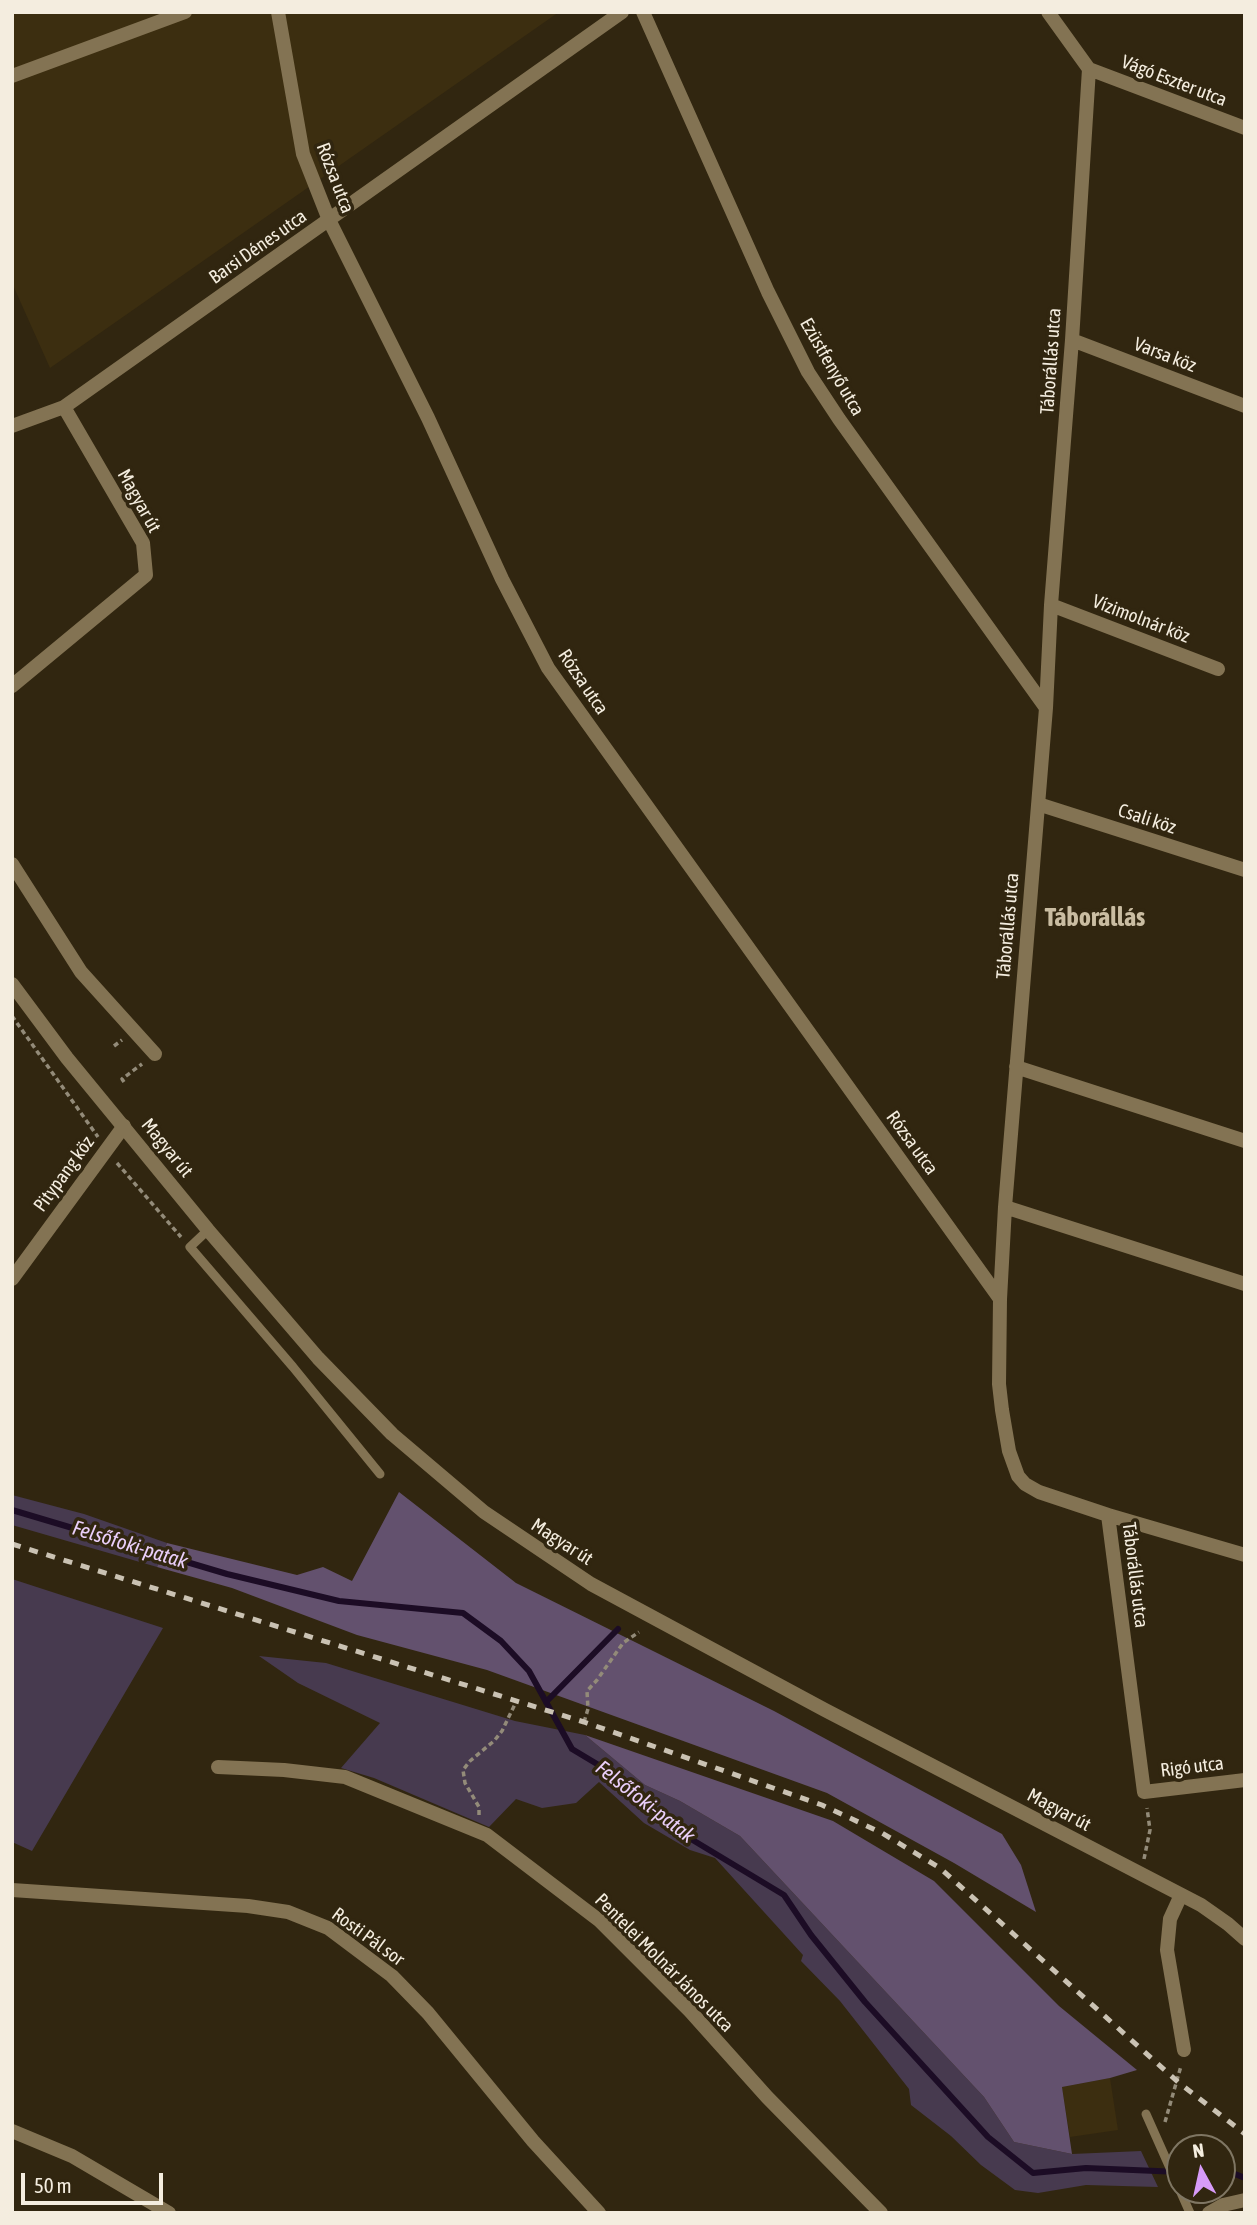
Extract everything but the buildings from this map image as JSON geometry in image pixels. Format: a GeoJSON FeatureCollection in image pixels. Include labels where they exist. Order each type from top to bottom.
{"type":"FeatureCollection","features":[{"type":"Feature","properties":{"kind":"street"},"geometry":{"type":"LineString","coordinates":[[12,76],[185,12]]}},
{"type":"Feature","properties":{"kind":"street","name":"Rózsa utca"},"geometry":{"type":"LineString","coordinates":[[278,12],[303,154],[329,220],[428,418],[502,579],[548,668],[1000,1299]]}},
{"type":"Feature","properties":{"kind":"street","name":"Barsi Dénes utca"},"geometry":{"type":"LineString","coordinates":[[12,426],[64,407],[622,12]]}},
{"type":"Feature","properties":{"kind":"street","name":"Ezüstfenyő utca"},"geometry":{"type":"LineString","coordinates":[[643,12],[768,292],[808,372],[1046,708]]}},
{"type":"Feature","properties":{"kind":"street"},"geometry":{"type":"LineString","coordinates":[[1048,12],[1089,69]]}},
{"type":"Feature","properties":{"kind":"street","name":"Táborállás utca"},"geometry":{"type":"LineString","coordinates":[[1089,69],[1046,708],[1005,1207],[999,1384],[1009,1451],[1018,1476],[1025,1484],[1039,1492],[1108,1515],[1144,1792]]}},
{"type":"Feature","properties":{"kind":"street","name":"Vágó Eszter utca"},"geometry":{"type":"LineString","coordinates":[[1089,69],[1245,128]]}},
{"type":"Feature","properties":{"kind":"street","name":"Varsa köz"},"geometry":{"type":"LineString","coordinates":[[1072,340],[1245,406]]}},
{"type":"Feature","properties":{"kind":"street","name":"Magyar út"},"geometry":{"type":"LineString","coordinates":[[12,686],[146,575],[143,543],[64,407]]}},
{"type":"Feature","properties":{"kind":"street","name":"Vízimolnár köz"},"geometry":{"type":"LineString","coordinates":[[1051,605],[1218,669]]}},
{"type":"Feature","properties":{"kind":"street","name":"Csali köz"},"geometry":{"type":"LineString","coordinates":[[1038,804],[1245,870]]}},
{"type":"Feature","properties":{"kind":"street"},"geometry":{"type":"LineString","coordinates":[[12,864],[81,972],[155,1054]]}},
{"type":"Feature","properties":{"kind":"street","name":"Magyar út"},"geometry":{"type":"LineString","coordinates":[[12,984],[67,1058],[208,1230],[318,1358],[392,1434],[484,1512],[591,1584],[1201,1905],[1245,1939]]}},
{"type":"Feature","properties":{"kind":"street"},"geometry":{"type":"LineString","coordinates":[[1016,1067],[1245,1141]]}},
{"type":"Feature","properties":{"kind":"street","name":"Pitypang köz"},"geometry":{"type":"LineString","coordinates":[[12,1279],[124,1126]]}},
{"type":"Feature","properties":{"kind":"street"},"geometry":{"type":"LineString","coordinates":[[1005,1207],[1245,1284]]}},
{"type":"Feature","properties":{"kind":"street"},"geometry":{"type":"LineString","coordinates":[[1108,1515],[1245,1555]]}},
{"type":"Feature","properties":{"kind":"street","name":"Pentelei Molnár János utca"},"geometry":{"type":"LineString","coordinates":[[218,1767],[284,1770],[345,1777],[487,1835],[600,1922],[690,2011],[767,2097],[881,2213]]}},
{"type":"Feature","properties":{"kind":"street","name":"Rigó utca"},"geometry":{"type":"LineString","coordinates":[[1144,1792],[1245,1780]]}},
{"type":"Feature","properties":{"kind":"street","name":"Rosti Pál sor"},"geometry":{"type":"LineString","coordinates":[[12,1891],[248,1906],[288,1912],[328,1928],[392,1976],[428,2013],[533,2141],[599,2213]]}},
{"type":"Feature","properties":{"kind":"street"},"geometry":{"type":"LineString","coordinates":[[1181,1895],[1170,1919],[1167,1950],[1184,2050]]}},
{"type":"Feature","properties":{"kind":"street"},"geometry":{"type":"LineString","coordinates":[[12,2132],[72,2155],[169,2213]]}},
{"type":"Feature","properties":{"kind":"street"},"geometry":{"type":"LineString","coordinates":[[1209,2213],[1223,2205],[1245,2200]]}},
{"type":"Feature","properties":{"kind":"lane"},"geometry":{"type":"LineString","coordinates":[[208,1230],[190,1247],[380,1474]]}},
{"type":"Feature","properties":{"kind":"lane"},"geometry":{"type":"LineString","coordinates":[[1146,2114],[1190,2213]]}},
{"type":"Feature","properties":{"kind":"path"},"geometry":{"type":"LineString","coordinates":[[124,1083],[122,1079],[155,1054]]}},
{"type":"Feature","properties":{"kind":"path"},"geometry":{"type":"LineString","coordinates":[[584,1722],[588,1709],[587,1691],[623,1643],[639,1632]]}},
{"type":"Feature","properties":{"kind":"path"},"geometry":{"type":"LineString","coordinates":[[475,1830],[480,1807],[465,1783],[463,1770],[502,1731],[516,1702]]}},
{"type":"Feature","properties":{"kind":"path"},"geometry":{"type":"LineString","coordinates":[[1144,1792],[1150,1830],[1144,1861]]}},
{"type":"Feature","properties":{"kind":"path"},"geometry":{"type":"LineString","coordinates":[[1160,2147],[1184,2050]]}},
{"type":"Feature","properties":{"kind":"shaded area"},"geometry":{"type":"Polygon","coordinates":[[[12,12],[559,12],[50,368],[12,283],[12,12]]]}},
{"type":"Feature","properties":{"kind":"shaded area"},"geometry":{"type":"Polygon","coordinates":[[[399,1492],[516,1583],[774,1711],[1002,1834],[1021,1865],[1036,1912],[827,1793],[487,1670],[357,1635],[232,1588],[157,1567],[167,1543],[297,1575],[323,1567],[352,1581],[399,1492]]]}},
{"type":"Feature","properties":{"kind":"shaded area"},"geometry":{"type":"Polygon","coordinates":[[[12,1495],[84,1514],[167,1543],[157,1567],[12,1525],[12,1495]]]}},
{"type":"Feature","properties":{"kind":"shaded area"},"geometry":{"type":"Polygon","coordinates":[[[12,1579],[163,1628],[32,1851],[12,1842],[12,1579]]]}},
{"type":"Feature","properties":{"kind":"shaded area"},"geometry":{"type":"Polygon","coordinates":[[[259,1656],[326,1663],[515,1721],[585,1735],[645,1785],[680,1801],[740,1836],[984,2097],[1014,2142],[1072,2154],[1141,2151],[1158,2187],[1086,2185],[1038,2193],[1015,2190],[981,2165],[951,2136],[911,2105],[909,2089],[840,2001],[801,1961],[803,1955],[715,1858],[690,1850],[644,1823],[599,1782],[576,1803],[542,1808],[516,1799],[489,1827],[374,1778],[341,1768],[380,1723],[298,1683],[259,1656]]]}},
{"type":"Feature","properties":{"kind":"shaded area"},"geometry":{"type":"Polygon","coordinates":[[[585,1735],[833,1821],[934,1881],[1059,2006],[1137,2070],[1062,2087],[1072,2154],[1014,2142],[984,2097],[740,1836],[680,1801],[645,1785],[585,1735]]]}},
{"type":"Feature","properties":{"kind":"shaded area"},"geometry":{"type":"Polygon","coordinates":[[[1110,2078],[1118,2130],[1070,2137],[1062,2087],[1110,2078]]]}},
{"type":"Feature","properties":{"kind":"waterway","name":"Felsőfoki-patak"},"geometry":{"type":"LineString","coordinates":[[12,1510],[227,1574],[339,1601],[463,1613],[501,1641],[529,1671],[572,1749],[622,1779],[638,1799],[686,1836],[784,1895],[811,1935],[865,2002],[988,2137],[1033,2173],[1086,2168],[1166,2171]]}},
{"type":"Feature","properties":{"kind":"waterway"},"geometry":{"type":"LineString","coordinates":[[546,1702],[618,1629]]}},
{"type":"Feature","properties":{"kind":"waterway","name":"Felsőfoki-patak"},"geometry":{"type":"LineString","coordinates":[[1236,2174],[1245,2178]]}},
{"type":"Feature","properties":{"kind":"railway"},"geometry":{"type":"LineString","coordinates":[[12,1544],[584,1722],[822,1805],[882,1833],[940,1868],[1178,2082],[1245,2134]]}},
{"type":"Feature","properties":{"kind":"district","name":"Táborállás"},"geometry":{"type":"Point","coordinates":[1095,918]}}]}
